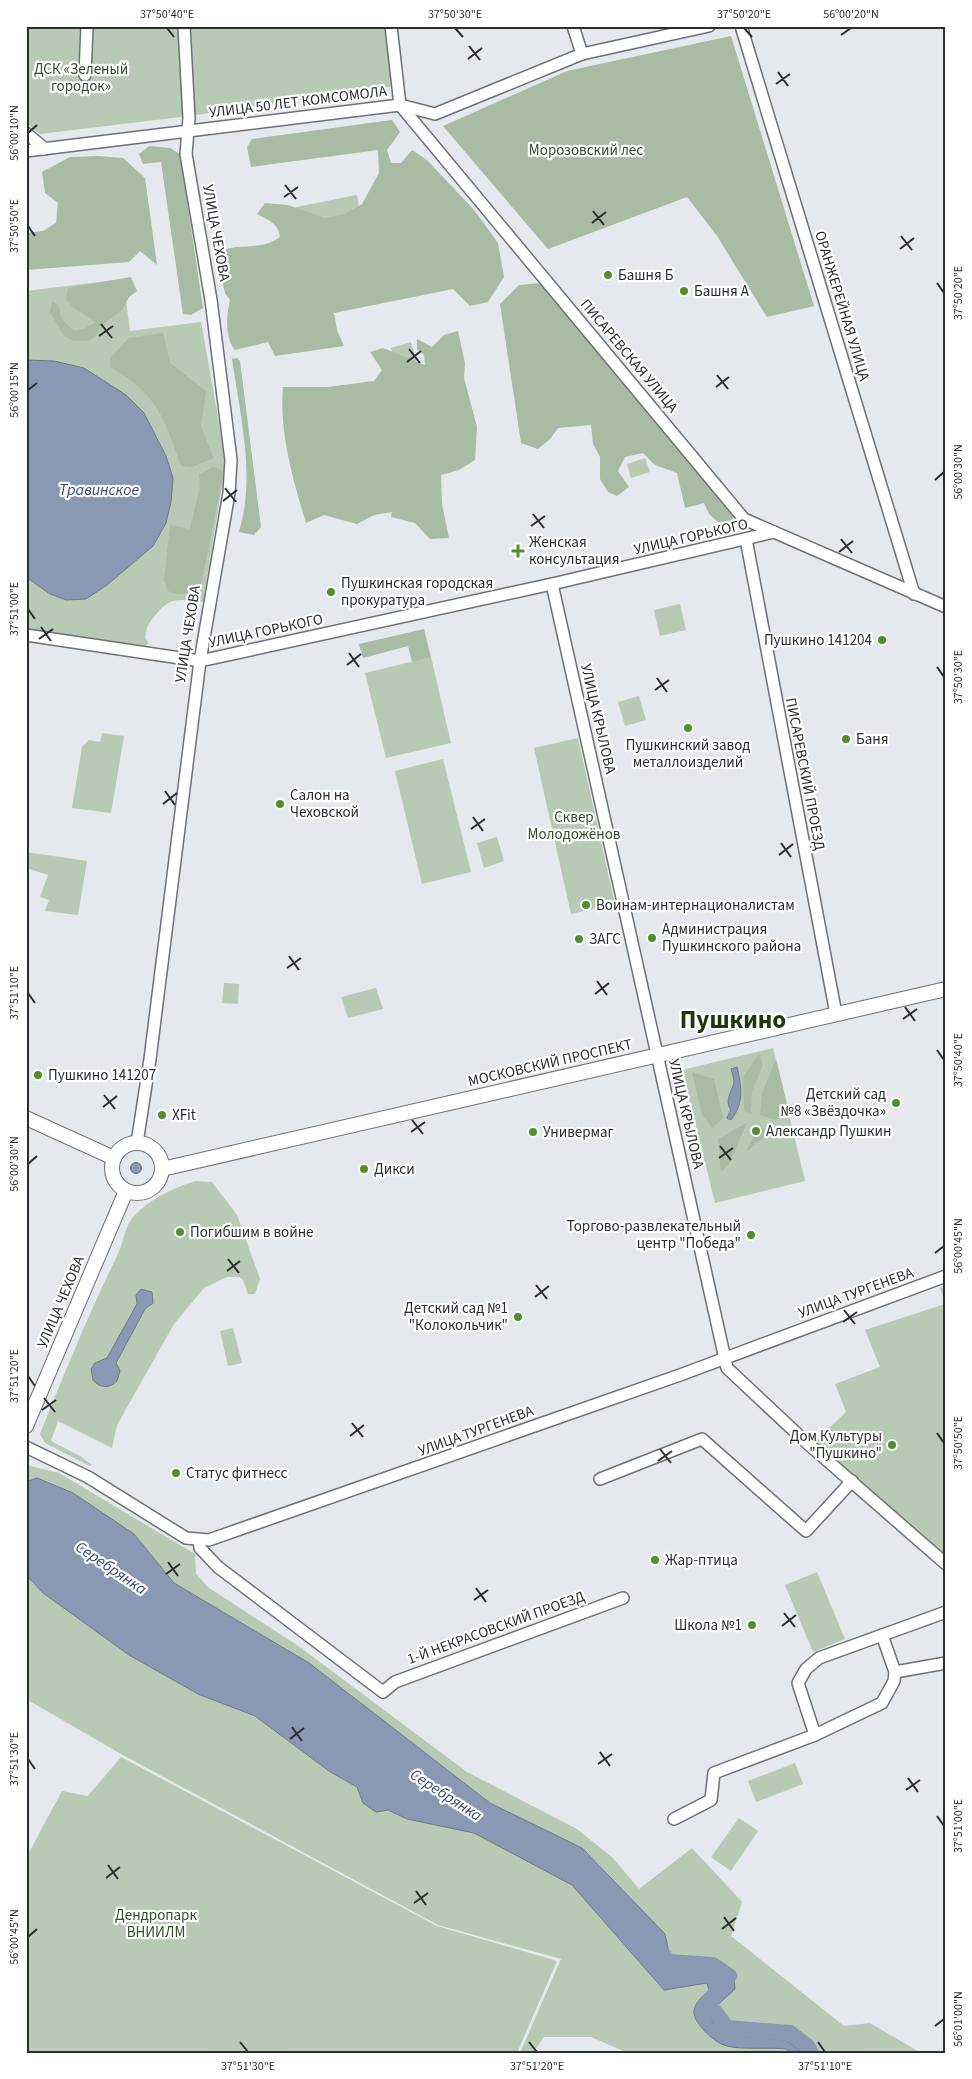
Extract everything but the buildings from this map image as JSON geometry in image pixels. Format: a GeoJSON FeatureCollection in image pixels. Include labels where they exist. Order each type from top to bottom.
{"type":"FeatureCollection","features":[{"type":"Feature","properties":{"kind":"main road","name":"МОСКОВСКИЙ ПРОСПЕКТ"},"geometry":{"type":"LineString","coordinates":[[162,1168],[946,989]]}},
{"type":"Feature","properties":{"kind":"main road"},"geometry":{"type":"LineString","coordinates":[[26,1118],[114,1158]]}},
{"type":"Feature","properties":{"kind":"main road"},"geometry":{"type":"LineString","coordinates":[[137,1143],[147,1145],[155,1151],[160,1159],[162,1168],[160,1178],[154,1186],[146,1191],[136,1193],[126,1191],[118,1185],[113,1177],[112,1167],[114,1158],[119,1150],[137,1143]]}},
{"type":"Feature","properties":{"kind":"main road","name":"УЛИЦА ЧЕХОВА"},"geometry":{"type":"LineString","coordinates":[[26,1426],[126,1191]]}},
{"type":"Feature","properties":{"kind":"street"},"geometry":{"type":"LineString","coordinates":[[85,75],[87,26]]}},
{"type":"Feature","properties":{"kind":"street","name":"УЛИЦА ЧЕХОВА"},"geometry":{"type":"LineString","coordinates":[[137,1143],[150,1058],[200,661],[229,493],[231,460],[211,300],[186,154],[189,118],[184,26]]}},
{"type":"Feature","properties":{"kind":"street"},"geometry":{"type":"LineString","coordinates":[[391,26],[400,105]]}},
{"type":"Feature","properties":{"kind":"street"},"geometry":{"type":"LineString","coordinates":[[573,26],[582,54]]}},
{"type":"Feature","properties":{"kind":"street","name":"УЛИЦА 50 ЛЕТ КОМСОМОЛА"},"geometry":{"type":"LineString","coordinates":[[26,152],[400,105],[435,114],[582,54],[709,26]]}},
{"type":"Feature","properties":{"kind":"street","name":"ОРАНЖЕРЕЙНАЯ УЛИЦА"},"geometry":{"type":"LineString","coordinates":[[741,26],[914,594]]}},
{"type":"Feature","properties":{"kind":"street","name":"ПИСАРЕВСКАЯ УЛИЦА"},"geometry":{"type":"LineString","coordinates":[[400,105],[744,519],[946,607]]}},
{"type":"Feature","properties":{"kind":"street"},"geometry":{"type":"LineString","coordinates":[[26,134],[45,149]]}},
{"type":"Feature","properties":{"kind":"street","name":"УЛИЦА ГОРЬКОГО"},"geometry":{"type":"LineString","coordinates":[[26,634],[200,661],[552,584],[774,532]]}},
{"type":"Feature","properties":{"kind":"street","name":"ПИСАРЕВСКИЙ ПРОЕЗД"},"geometry":{"type":"LineString","coordinates":[[746,539],[836,1014]]}},
{"type":"Feature","properties":{"kind":"street","name":"УЛИЦА КРЫЛОВА"},"geometry":{"type":"LineString","coordinates":[[552,584],[727,1368],[806,1442],[946,1564]]}},
{"type":"Feature","properties":{"kind":"street","name":"УЛИЦА ТУРГЕНЕВА"},"geometry":{"type":"LineString","coordinates":[[198,1541],[222,1537],[726,1357],[946,1276]]}},
{"type":"Feature","properties":{"kind":"street"},"geometry":{"type":"LineString","coordinates":[[600,1479],[702,1439],[806,1531],[852,1481]]}},
{"type":"Feature","properties":{"kind":"street"},"geometry":{"type":"LineString","coordinates":[[26,1447],[88,1477],[186,1538],[198,1541]]}},
{"type":"Feature","properties":{"kind":"street","name":"1-Й НЕКРАСОВСКИЙ ПРОЕЗД"},"geometry":{"type":"LineString","coordinates":[[198,1541],[200,1548],[218,1566],[383,1692],[395,1682],[623,1598]]}},
{"type":"Feature","properties":{"kind":"street"},"geometry":{"type":"LineString","coordinates":[[815,1735],[798,1683],[806,1669],[819,1658],[946,1612]]}},
{"type":"Feature","properties":{"kind":"street"},"geometry":{"type":"LineString","coordinates":[[674,1819],[711,1800],[714,1773],[815,1735],[882,1703],[894,1681],[895,1672],[882,1635]]}},
{"type":"Feature","properties":{"kind":"street"},"geometry":{"type":"LineString","coordinates":[[895,1672],[946,1663]]}},
{"type":"Feature","properties":{"kind":"green space","name":"ДСК «Зеленый городок»"},"geometry":{"type":"Polygon","coordinates":[[[26,26],[387,26],[394,86],[189,116],[40,134],[26,123],[26,26]]]}},
{"type":"Feature","properties":{"kind":"green space","name":"Морозовский лес"},"geometry":{"type":"Polygon","coordinates":[[[731,36],[814,306],[767,317],[717,236],[687,197],[548,249],[443,126],[567,71],[731,36]]]}},
{"type":"Feature","properties":{"kind":"green space"},"geometry":{"type":"Polygon","coordinates":[[[392,120],[400,132],[387,150],[391,163],[401,163],[412,150],[427,160],[475,211],[498,243],[504,277],[488,302],[470,306],[453,289],[334,313],[337,330],[344,346],[275,356],[268,342],[235,350],[229,339],[227,326],[230,300],[225,293],[216,254],[232,248],[256,246],[272,242],[280,237],[275,225],[257,214],[265,203],[288,205],[325,218],[345,214],[362,204],[379,173],[378,150],[251,167],[247,147],[252,139],[392,120]]]}},
{"type":"Feature","properties":{"kind":"green space"},"geometry":{"type":"Polygon","coordinates":[[[149,146],[170,148],[180,154],[203,308],[191,315],[183,314],[161,162],[143,164],[139,154],[149,146]]]}},
{"type":"Feature","properties":{"kind":"green space"},"geometry":{"type":"Polygon","coordinates":[[[98,156],[123,158],[145,178],[157,265],[140,251],[129,262],[26,270],[26,233],[43,231],[56,223],[58,203],[45,193],[42,172],[70,157],[98,156]]]}},
{"type":"Feature","properties":{"kind":"green space"},"geometry":{"type":"Polygon","coordinates":[[[357,195],[362,226],[302,237],[296,207],[357,195]]]}},
{"type":"Feature","properties":{"kind":"green space"},"geometry":{"type":"Polygon","coordinates":[[[131,277],[137,291],[129,297],[122,310],[106,322],[95,337],[86,341],[74,341],[64,336],[50,312],[52,302],[59,305],[61,318],[74,331],[84,329],[96,322],[73,307],[66,299],[68,288],[131,277]]]}},
{"type":"Feature","properties":{"kind":"green space"},"geometry":{"type":"Polygon","coordinates":[[[123,279],[130,331],[201,322],[226,462],[203,602],[176,600],[165,605],[148,626],[145,638],[149,643],[146,646],[129,646],[26,630],[26,291],[123,279]]]}},
{"type":"Feature","properties":{"kind":"green space"},"geometry":{"type":"Polygon","coordinates":[[[541,283],[736,513],[731,522],[718,522],[709,514],[704,503],[685,508],[677,473],[655,465],[643,453],[625,457],[618,471],[629,487],[617,496],[608,492],[600,479],[600,457],[593,444],[591,425],[558,428],[550,439],[538,449],[521,443],[500,304],[519,285],[541,283]]]}},
{"type":"Feature","properties":{"kind":"green space"},"geometry":{"type":"Polygon","coordinates":[[[458,331],[465,363],[464,378],[477,427],[475,460],[459,470],[441,475],[442,504],[449,538],[430,539],[415,523],[391,517],[392,512],[374,515],[357,524],[324,515],[306,523],[288,456],[283,421],[283,387],[328,387],[374,381],[382,370],[370,352],[383,348],[425,365],[424,355],[417,349],[417,339],[432,347],[444,335],[458,331]]]}},
{"type":"Feature","properties":{"kind":"green space"},"geometry":{"type":"Polygon","coordinates":[[[163,333],[170,363],[206,391],[201,427],[214,458],[192,467],[181,466],[164,421],[148,397],[138,386],[110,367],[110,358],[129,338],[163,333]]]}},
{"type":"Feature","properties":{"kind":"green space"},"geometry":{"type":"Polygon","coordinates":[[[411,342],[418,366],[398,372],[391,348],[411,342]]]}},
{"type":"Feature","properties":{"kind":"green space"},"geometry":{"type":"Polygon","coordinates":[[[237,358],[240,361],[261,527],[254,535],[239,532],[244,511],[246,467],[245,446],[232,359],[237,358]]]}},
{"type":"Feature","properties":{"kind":"green space"},"geometry":{"type":"Polygon","coordinates":[[[645,458],[650,472],[631,478],[627,464],[645,458]]]}},
{"type":"Feature","properties":{"kind":"green space"},"geometry":{"type":"Polygon","coordinates":[[[213,467],[224,471],[201,585],[185,594],[172,593],[168,591],[164,580],[170,525],[190,529],[200,486],[199,474],[213,467]]]}},
{"type":"Feature","properties":{"kind":"green space"},"geometry":{"type":"Polygon","coordinates":[[[680,604],[686,630],[660,636],[654,610],[680,604]]]}},
{"type":"Feature","properties":{"kind":"green space"},"geometry":{"type":"Polygon","coordinates":[[[424,629],[431,657],[412,662],[408,646],[363,658],[359,644],[424,629]]]}},
{"type":"Feature","properties":{"kind":"green space"},"geometry":{"type":"Polygon","coordinates":[[[431,657],[451,743],[386,758],[365,673],[431,657]]]}},
{"type":"Feature","properties":{"kind":"green space"},"geometry":{"type":"Polygon","coordinates":[[[639,696],[646,720],[625,726],[618,702],[639,696]]]}},
{"type":"Feature","properties":{"kind":"green space"},"geometry":{"type":"Polygon","coordinates":[[[102,733],[124,736],[111,813],[72,808],[82,747],[89,740],[100,742],[102,733]]]}},
{"type":"Feature","properties":{"kind":"green space","name":"Сквер Молодожёнов"},"geometry":{"type":"Polygon","coordinates":[[[578,738],[615,904],[571,914],[534,748],[578,738]]]}},
{"type":"Feature","properties":{"kind":"green space"},"geometry":{"type":"Polygon","coordinates":[[[443,759],[471,872],[422,884],[395,771],[443,759]]]}},
{"type":"Feature","properties":{"kind":"green space"},"geometry":{"type":"Polygon","coordinates":[[[497,837],[504,861],[484,868],[477,843],[497,837]]]}},
{"type":"Feature","properties":{"kind":"green space"},"geometry":{"type":"Polygon","coordinates":[[[26,852],[87,861],[78,915],[45,911],[49,900],[40,897],[48,875],[26,868],[26,852]]]}},
{"type":"Feature","properties":{"kind":"green space"},"geometry":{"type":"Polygon","coordinates":[[[224,983],[239,984],[238,1004],[222,1003],[224,983]]]}},
{"type":"Feature","properties":{"kind":"green space"},"geometry":{"type":"Polygon","coordinates":[[[376,988],[383,1009],[348,1018],[341,997],[376,988]]]}},
{"type":"Feature","properties":{"kind":"green space"},"geometry":{"type":"Polygon","coordinates":[[[773,1048],[805,1181],[715,1203],[682,1070],[773,1048]]]}},
{"type":"Feature","properties":{"kind":"green space"},"geometry":{"type":"Polygon","coordinates":[[[759,1054],[763,1065],[752,1091],[751,1113],[744,1111],[743,1077],[759,1054]]]}},
{"type":"Feature","properties":{"kind":"green space"},"geometry":{"type":"Polygon","coordinates":[[[776,1059],[789,1112],[776,1120],[760,1115],[762,1093],[776,1059]]]}},
{"type":"Feature","properties":{"kind":"green space"},"geometry":{"type":"Polygon","coordinates":[[[692,1072],[714,1079],[723,1118],[712,1128],[702,1115],[692,1072]]]}},
{"type":"Feature","properties":{"kind":"green space"},"geometry":{"type":"Polygon","coordinates":[[[747,1123],[729,1164],[721,1172],[718,1139],[747,1123]]]}},
{"type":"Feature","properties":{"kind":"green space"},"geometry":{"type":"Polygon","coordinates":[[[759,1125],[769,1133],[746,1152],[759,1125]]]}},
{"type":"Feature","properties":{"kind":"green space"},"geometry":{"type":"Polygon","coordinates":[[[195,1181],[212,1182],[237,1215],[260,1279],[255,1294],[248,1294],[243,1280],[239,1277],[227,1277],[204,1288],[174,1324],[117,1425],[112,1448],[58,1421],[51,1441],[80,1456],[92,1465],[90,1466],[45,1443],[40,1434],[131,1220],[144,1207],[160,1196],[195,1181]]]}},
{"type":"Feature","properties":{"kind":"green space"},"geometry":{"type":"Polygon","coordinates":[[[946,1286],[946,1559],[815,1442],[846,1412],[835,1384],[880,1367],[865,1330],[945,1304],[940,1288],[946,1286]]]}},
{"type":"Feature","properties":{"kind":"green space"},"geometry":{"type":"Polygon","coordinates":[[[233,1328],[242,1363],[228,1366],[220,1331],[233,1328]]]}},
{"type":"Feature","properties":{"kind":"green space"},"geometry":{"type":"Polygon","coordinates":[[[26,1465],[59,1473],[195,1554],[196,1574],[209,1588],[297,1645],[467,1772],[577,1829],[613,1858],[639,1889],[692,1848],[742,1902],[731,1936],[844,2026],[870,2023],[921,2053],[803,2053],[788,2044],[736,2036],[720,2028],[712,2022],[711,2011],[727,1997],[723,1969],[679,1968],[670,1962],[664,1934],[582,1848],[490,1803],[309,1663],[174,1583],[134,1534],[73,1493],[37,1478],[26,1482],[26,1465]]]}},
{"type":"Feature","properties":{"kind":"green space"},"geometry":{"type":"Polygon","coordinates":[[[26,1562],[28,1577],[43,1593],[129,1655],[198,1694],[255,1716],[329,1771],[357,1787],[363,1803],[388,1810],[407,1819],[474,1833],[572,1885],[664,1990],[707,1983],[709,1990],[697,2002],[727,2046],[786,2049],[791,2053],[628,2053],[591,2037],[544,2037],[533,2053],[520,2053],[561,1959],[438,1925],[121,1754],[26,1699],[26,1562]]]}},
{"type":"Feature","properties":{"kind":"green space"},"geometry":{"type":"Polygon","coordinates":[[[817,1572],[845,1639],[813,1652],[785,1585],[817,1572]]]}},
{"type":"Feature","properties":{"kind":"green space","name":"Дендропарк ВНИИЛМ"},"geometry":{"type":"Polygon","coordinates":[[[121,1757],[437,1926],[557,1961],[517,2053],[26,2053],[26,1858],[62,1791],[88,1796],[121,1757]]]}},
{"type":"Feature","properties":{"kind":"green space"},"geometry":{"type":"Polygon","coordinates":[[[795,1763],[803,1784],[756,1802],[748,1781],[795,1763]]]}},
{"type":"Feature","properties":{"kind":"green space"},"geometry":{"type":"Polygon","coordinates":[[[739,1818],[758,1831],[731,1871],[711,1857],[739,1818]]]}},
{"type":"Feature","properties":{"kind":"water","name":"Травинское"},"geometry":{"type":"Polygon","coordinates":[[[26,360],[54,361],[84,368],[126,395],[144,413],[166,456],[173,478],[171,502],[166,523],[153,546],[107,585],[86,599],[66,600],[50,594],[26,577],[26,360]]]}},
{"type":"Feature","properties":{"kind":"water"},"geometry":{"type":"Polygon","coordinates":[[[737,1067],[741,1095],[738,1107],[731,1120],[727,1118],[731,1110],[728,1099],[734,1082],[731,1069],[737,1067]]]}},
{"type":"Feature","properties":{"kind":"water"},"geometry":{"type":"Polygon","coordinates":[[[134,1163],[138,1163],[141,1168],[140,1172],[134,1173],[131,1170],[131,1166],[134,1163]]]}},
{"type":"Feature","properties":{"kind":"water"},"geometry":{"type":"Polygon","coordinates":[[[141,1289],[152,1292],[153,1303],[145,1309],[116,1363],[120,1371],[117,1381],[108,1386],[102,1386],[93,1380],[91,1369],[95,1363],[107,1358],[137,1304],[136,1295],[141,1289]]]}},
{"type":"Feature","properties":{"kind":"water"},"geometry":{"type":"Polygon","coordinates":[[[37,1478],[73,1493],[134,1534],[174,1583],[309,1663],[490,1803],[582,1848],[665,1934],[671,1962],[686,1968],[718,1970],[734,1977],[735,1989],[711,2011],[712,2022],[736,2036],[786,2040],[803,2053],[791,2053],[786,2049],[733,2047],[718,2042],[709,2036],[699,2025],[694,2014],[694,2009],[699,2000],[709,1990],[707,1983],[664,1990],[572,1885],[474,1833],[407,1819],[388,1810],[376,1812],[363,1803],[357,1787],[329,1771],[255,1716],[198,1694],[129,1655],[43,1593],[28,1577],[26,1482],[37,1478]]]}},
{"type":"Feature","properties":{"kind":"waterway","name":"Серебрянка"},"geometry":{"type":"LineString","coordinates":[[655,1946],[669,1962],[713,1965],[729,1976],[708,2003],[727,2028],[790,2033],[807,2046],[811,2053]]}},
{"type":"Feature","properties":{"kind":"place","name":"Башня Б"},"geometry":{"type":"Point","coordinates":[608,275]}},
{"type":"Feature","properties":{"kind":"place","name":"Башня А"},"geometry":{"type":"Point","coordinates":[684,291]}},
{"type":"Feature","properties":{"kind":"place","name":"Женская консультация"},"geometry":{"type":"Point","coordinates":[518,551]}},
{"type":"Feature","properties":{"kind":"place","name":"Пушкинская городская прокуратура"},"geometry":{"type":"Point","coordinates":[331,592]}},
{"type":"Feature","properties":{"kind":"place","name":"Пушкино 141204"},"geometry":{"type":"Point","coordinates":[882,640]}},
{"type":"Feature","properties":{"kind":"place","name":"Пушкинский завод металлоизделий"},"geometry":{"type":"Point","coordinates":[688,728]}},
{"type":"Feature","properties":{"kind":"place","name":"Баня"},"geometry":{"type":"Point","coordinates":[846,739]}},
{"type":"Feature","properties":{"kind":"place","name":"Салон на Чеховской"},"geometry":{"type":"Point","coordinates":[280,804]}},
{"type":"Feature","properties":{"kind":"place","name":"Воинам-интернационалистам"},"geometry":{"type":"Point","coordinates":[586,905]}},
{"type":"Feature","properties":{"kind":"place","name":"Администрация Пушкинского района"},"geometry":{"type":"Point","coordinates":[652,938]}},
{"type":"Feature","properties":{"kind":"place","name":"ЗАГС"},"geometry":{"type":"Point","coordinates":[579,939]}},
{"type":"Feature","properties":{"kind":"place","name":"Пушкино 141207"},"geometry":{"type":"Point","coordinates":[38,1075]}},
{"type":"Feature","properties":{"kind":"place","name":"Детский сад №8 «Звёздочка»"},"geometry":{"type":"Point","coordinates":[896,1103]}},
{"type":"Feature","properties":{"kind":"place","name":"XFit"},"geometry":{"type":"Point","coordinates":[162,1115]}},
{"type":"Feature","properties":{"kind":"place","name":"Александр Пушкин"},"geometry":{"type":"Point","coordinates":[756,1131]}},
{"type":"Feature","properties":{"kind":"place","name":"Универмаг"},"geometry":{"type":"Point","coordinates":[533,1132]}},
{"type":"Feature","properties":{"kind":"place","name":"Дикси"},"geometry":{"type":"Point","coordinates":[364,1169]}},
{"type":"Feature","properties":{"kind":"place","name":"Погибшим в войне"},"geometry":{"type":"Point","coordinates":[180,1232]}},
{"type":"Feature","properties":{"kind":"place","name":"Торгово-развлекательный центр \"Победа\""},"geometry":{"type":"Point","coordinates":[751,1235]}},
{"type":"Feature","properties":{"kind":"place","name":"Детский сад №1 \"Колокольчик\""},"geometry":{"type":"Point","coordinates":[518,1317]}},
{"type":"Feature","properties":{"kind":"place","name":"Дом Культуры \"Пушкино\""},"geometry":{"type":"Point","coordinates":[892,1445]}},
{"type":"Feature","properties":{"kind":"place","name":"Статус фитнесс"},"geometry":{"type":"Point","coordinates":[176,1473]}},
{"type":"Feature","properties":{"kind":"place","name":"Жар-птица"},"geometry":{"type":"Point","coordinates":[655,1560]}},
{"type":"Feature","properties":{"kind":"place","name":"Школа №1"},"geometry":{"type":"Point","coordinates":[752,1625]}},
{"type":"Feature","properties":{"kind":"district","name":"Пушкино"},"geometry":{"type":"Point","coordinates":[733,1020]}}]}
